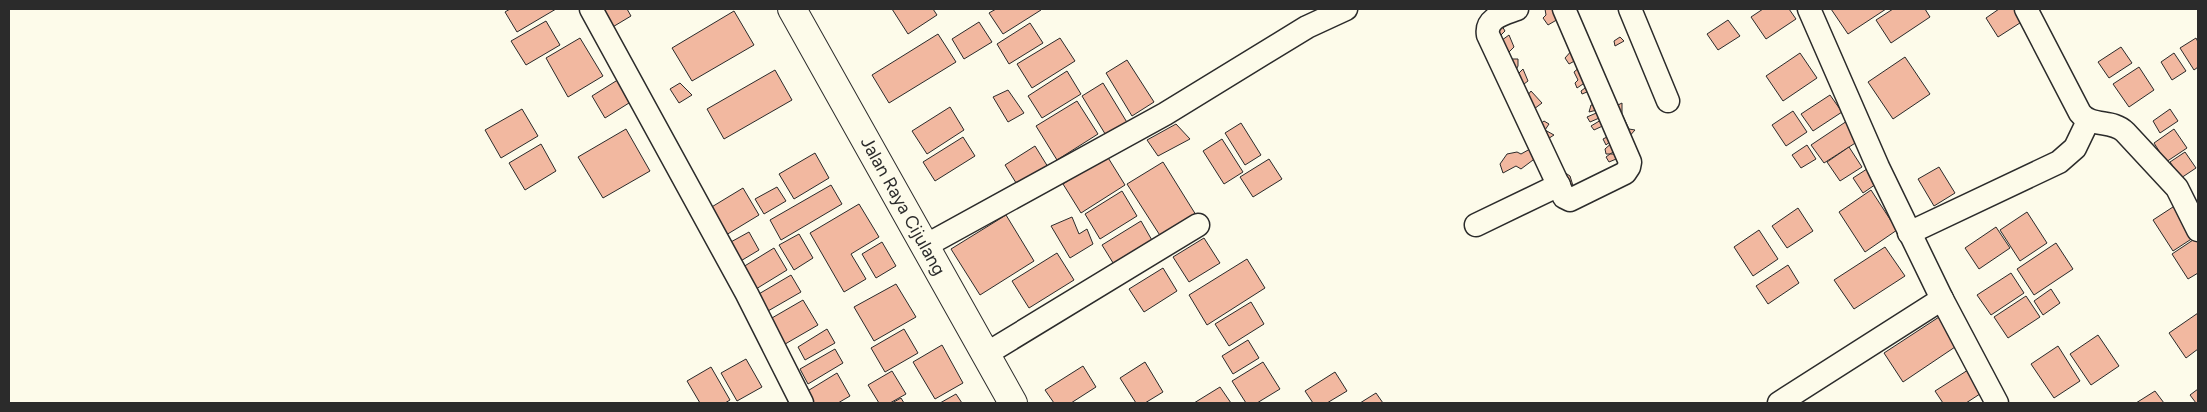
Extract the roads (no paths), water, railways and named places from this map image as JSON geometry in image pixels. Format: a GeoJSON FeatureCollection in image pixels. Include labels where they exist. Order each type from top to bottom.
{"type":"FeatureCollection","features":[{"type":"Feature","properties":{"kind":"highway","name":"Jalan Raya Cijulang"},"geometry":{"type":"LineString","coordinates":[[792,9],[1013,403]]}},
{"type":"Feature","properties":{"kind":"street"},"geometry":{"type":"LineString","coordinates":[[591,9],[747,294],[802,403]]}},
{"type":"Feature","properties":{"kind":"street"},"geometry":{"type":"LineString","coordinates":[[925,246],[1165,114],[1307,28],[1346,9]]}},
{"type":"Feature","properties":{"kind":"street"},"geometry":{"type":"LineString","coordinates":[[1517,9],[1492,21],[1487,28],[1488,35],[1564,197],[1570,200],[1625,173],[1630,162],[1564,9]]}},
{"type":"Feature","properties":{"kind":"street"},"geometry":{"type":"LineString","coordinates":[[1630,9],[1668,100]]}},
{"type":"Feature","properties":{"kind":"street"},"geometry":{"type":"LineString","coordinates":[[2026,9],[2080,113],[2088,121],[2118,126],[2125,132],[2177,188],[2198,230]]}},
{"type":"Feature","properties":{"kind":"street"},"geometry":{"type":"LineString","coordinates":[[1815,11],[1878,167],[1942,300],[1997,403]]}},
{"type":"Feature","properties":{"kind":"street"},"geometry":{"type":"LineString","coordinates":[[1910,233],[2059,162],[2074,148],[2088,121]]}},
{"type":"Feature","properties":{"kind":"street"},"geometry":{"type":"LineString","coordinates":[[1476,225],[1559,185]]}},
{"type":"Feature","properties":{"kind":"street"},"geometry":{"type":"LineString","coordinates":[[986,354],[1198,224]]}},
{"type":"Feature","properties":{"kind":"street"},"geometry":{"type":"LineString","coordinates":[[1779,403],[1942,300]]}}]}
